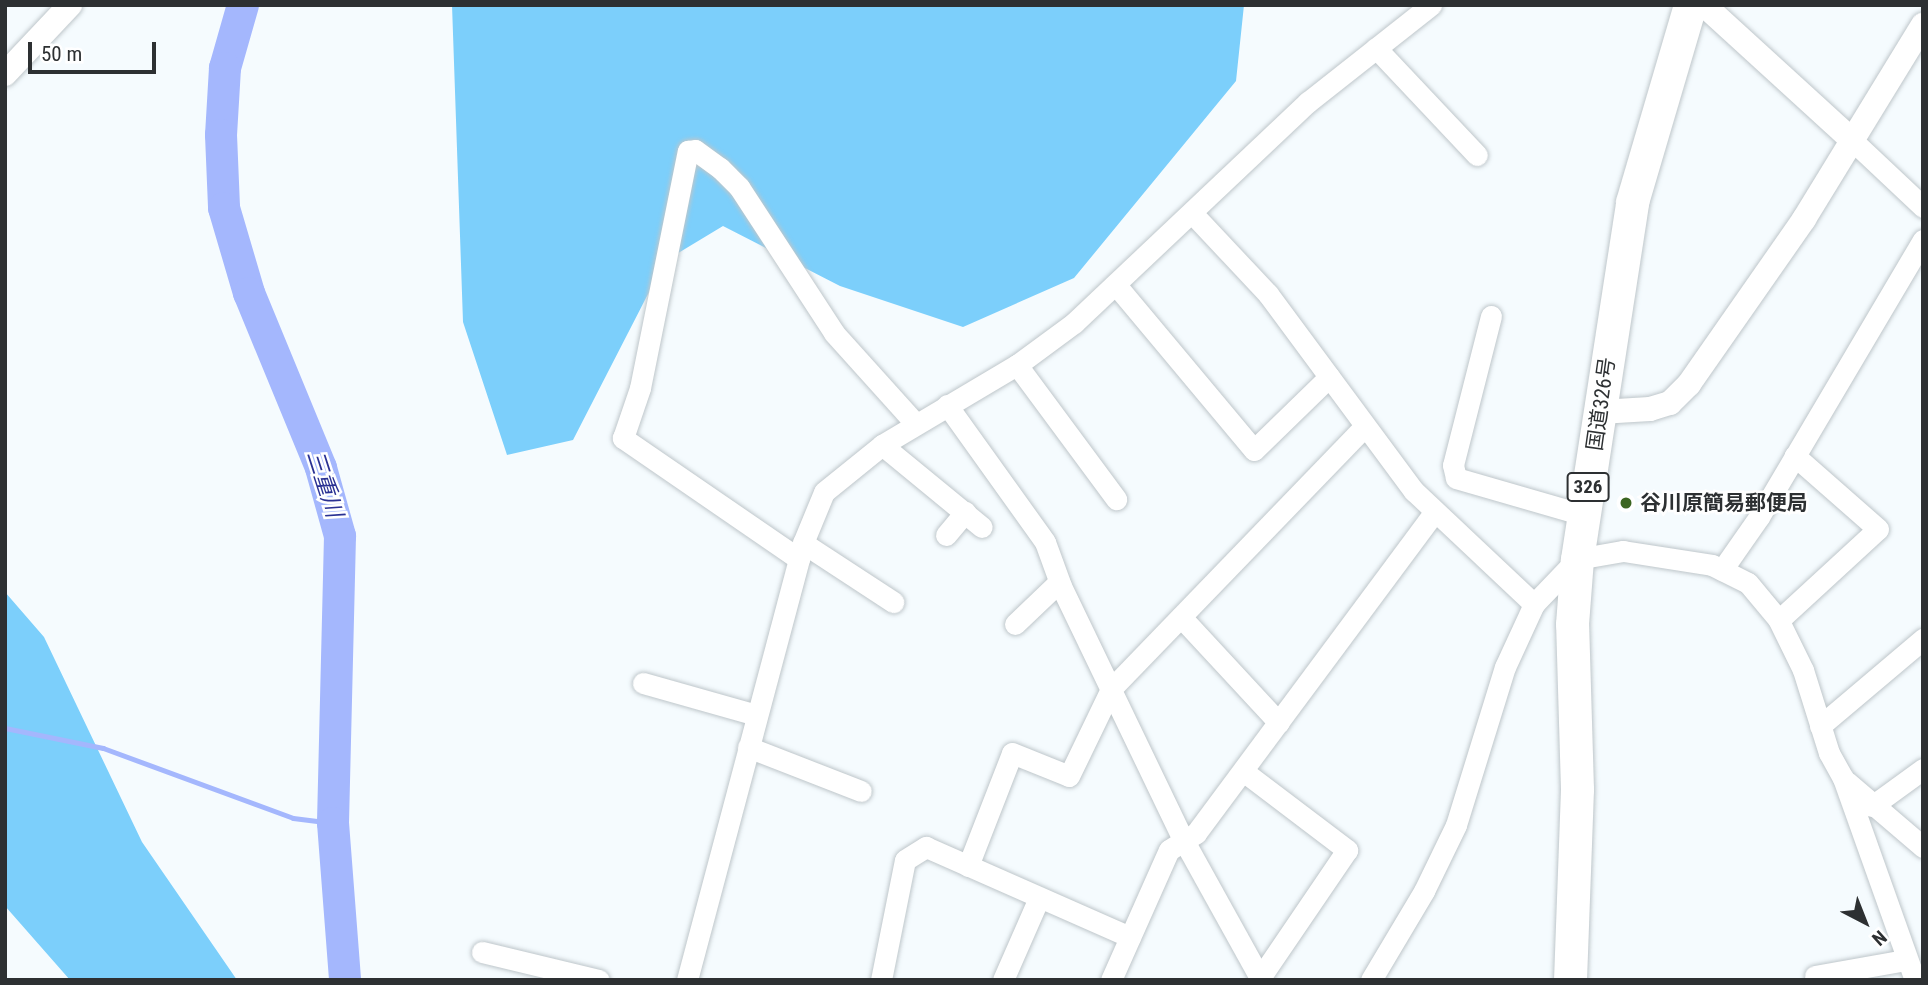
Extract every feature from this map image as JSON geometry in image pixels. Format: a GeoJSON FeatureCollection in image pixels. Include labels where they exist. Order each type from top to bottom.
{"type":"FeatureCollection","features":[{"type":"Feature","properties":{"kind":"highway","name":"国道326号"},"geometry":{"type":"LineString","coordinates":[[1570,980],[1577,789],[1572,624],[1577,559],[1632,202],[1690,5]]}},
{"type":"Feature","properties":{"kind":"street"},"geometry":{"type":"LineString","coordinates":[[7,71],[70,5]]}},
{"type":"Feature","properties":{"kind":"street"},"geometry":{"type":"LineString","coordinates":[[687,980],[801,551],[824,492],[882,445],[1017,365],[1116,285],[1308,102],[1431,5]]}},
{"type":"Feature","properties":{"kind":"street"},"geometry":{"type":"LineString","coordinates":[[1704,5],[1923,207]]}},
{"type":"Feature","properties":{"kind":"street"},"geometry":{"type":"LineString","coordinates":[[1600,412],[1650,409],[1670,403],[1689,384],[1804,219],[1923,25]]}},
{"type":"Feature","properties":{"kind":"street"},"geometry":{"type":"LineString","coordinates":[[1376,48],[1477,155]]}},
{"type":"Feature","properties":{"kind":"street"},"geometry":{"type":"LineString","coordinates":[[893,603],[801,551],[623,438],[639,388],[688,151],[695,150],[712,162],[739,187],[834,333],[916,424]]}},
{"type":"Feature","properties":{"kind":"street"},"geometry":{"type":"LineString","coordinates":[[1192,214],[1268,294],[1364,427],[1434,512],[1534,604]]}},
{"type":"Feature","properties":{"kind":"street"},"geometry":{"type":"LineString","coordinates":[[1722,570],[1795,456],[1923,240]]}},
{"type":"Feature","properties":{"kind":"street"},"geometry":{"type":"LineString","coordinates":[[1116,285],[1254,450],[1329,377]]}},
{"type":"Feature","properties":{"kind":"street"},"geometry":{"type":"LineString","coordinates":[[1491,316],[1453,465],[1455,478],[1584,515]]}},
{"type":"Feature","properties":{"kind":"street"},"geometry":{"type":"LineString","coordinates":[[1017,365],[1116,499]]}},
{"type":"Feature","properties":{"kind":"street"},"geometry":{"type":"LineString","coordinates":[[947,405],[1030,515],[1045,542],[1059,582],[1183,839],[1260,979],[1347,850],[1242,771]]}},
{"type":"Feature","properties":{"kind":"street"},"geometry":{"type":"LineString","coordinates":[[968,866],[1012,753],[1069,776],[1111,689],[1364,427]]}},
{"type":"Feature","properties":{"kind":"street"},"geometry":{"type":"LineString","coordinates":[[882,445],[982,527]]}},
{"type":"Feature","properties":{"kind":"street"},"geometry":{"type":"LineString","coordinates":[[1779,620],[1878,529],[1795,456]]}},
{"type":"Feature","properties":{"kind":"street"},"geometry":{"type":"LineString","coordinates":[[946,535],[965,512]]}},
{"type":"Feature","properties":{"kind":"street"},"geometry":{"type":"LineString","coordinates":[[1111,980],[1169,850],[1196,832],[1434,512]]}},
{"type":"Feature","properties":{"kind":"street"},"geometry":{"type":"LineString","coordinates":[[1371,980],[1424,891],[1455,825],[1505,667],[1534,604],[1577,559],[1623,551],[1722,570],[1748,583],[1779,620],[1803,670],[1820,726],[1843,778],[1915,980]]}},
{"type":"Feature","properties":{"kind":"street"},"geometry":{"type":"LineString","coordinates":[[1015,624],[1059,582]]}},
{"type":"Feature","properties":{"kind":"street"},"geometry":{"type":"LineString","coordinates":[[1181,617],[1279,723]]}},
{"type":"Feature","properties":{"kind":"street"},"geometry":{"type":"LineString","coordinates":[[1820,726],[1923,639]]}},
{"type":"Feature","properties":{"kind":"street"},"geometry":{"type":"LineString","coordinates":[[643,683],[756,715]]}},
{"type":"Feature","properties":{"kind":"street"},"geometry":{"type":"LineString","coordinates":[[748,747],[861,791]]}},
{"type":"Feature","properties":{"kind":"street"},"geometry":{"type":"LineString","coordinates":[[1872,806],[1923,769]]}},
{"type":"Feature","properties":{"kind":"street"},"geometry":{"type":"LineString","coordinates":[[1843,778],[1872,806],[1922,846]]}},
{"type":"Feature","properties":{"kind":"street"},"geometry":{"type":"LineString","coordinates":[[881,980],[905,860],[926,847],[1130,937]]}},
{"type":"Feature","properties":{"kind":"street"},"geometry":{"type":"LineString","coordinates":[[1003,980],[1039,898]]}},
{"type":"Feature","properties":{"kind":"street"},"geometry":{"type":"LineString","coordinates":[[482,952],[599,980]]}},
{"type":"Feature","properties":{"kind":"street"},"geometry":{"type":"LineString","coordinates":[[1815,976],[1906,960]]}},
{"type":"Feature","properties":{"kind":"shaded area"},"geometry":{"type":"Polygon","coordinates":[[[452,5],[1244,5],[1236,81],[1074,278],[963,327],[840,286],[723,226],[665,261],[573,440],[507,455],[463,322],[452,5]]]}},
{"type":"Feature","properties":{"kind":"shaded area"},"geometry":{"type":"Polygon","coordinates":[[[5,592],[44,637],[142,842],[237,980],[70,980],[5,906],[5,592]]]}},
{"type":"Feature","properties":{"kind":"waterway","name":"三重川"},"geometry":{"type":"LineString","coordinates":[[243,5],[225,68],[221,135],[224,208],[249,293],[321,468],[340,536],[333,823],[345,980]]}},
{"type":"Feature","properties":{"kind":"waterway"},"geometry":{"type":"LineString","coordinates":[[5,728],[103,748],[293,818],[333,823]]}},
{"type":"Feature","properties":{"kind":"place","name":"谷川原簡易郵便局"},"geometry":{"type":"Point","coordinates":[1626,503]}}]}
